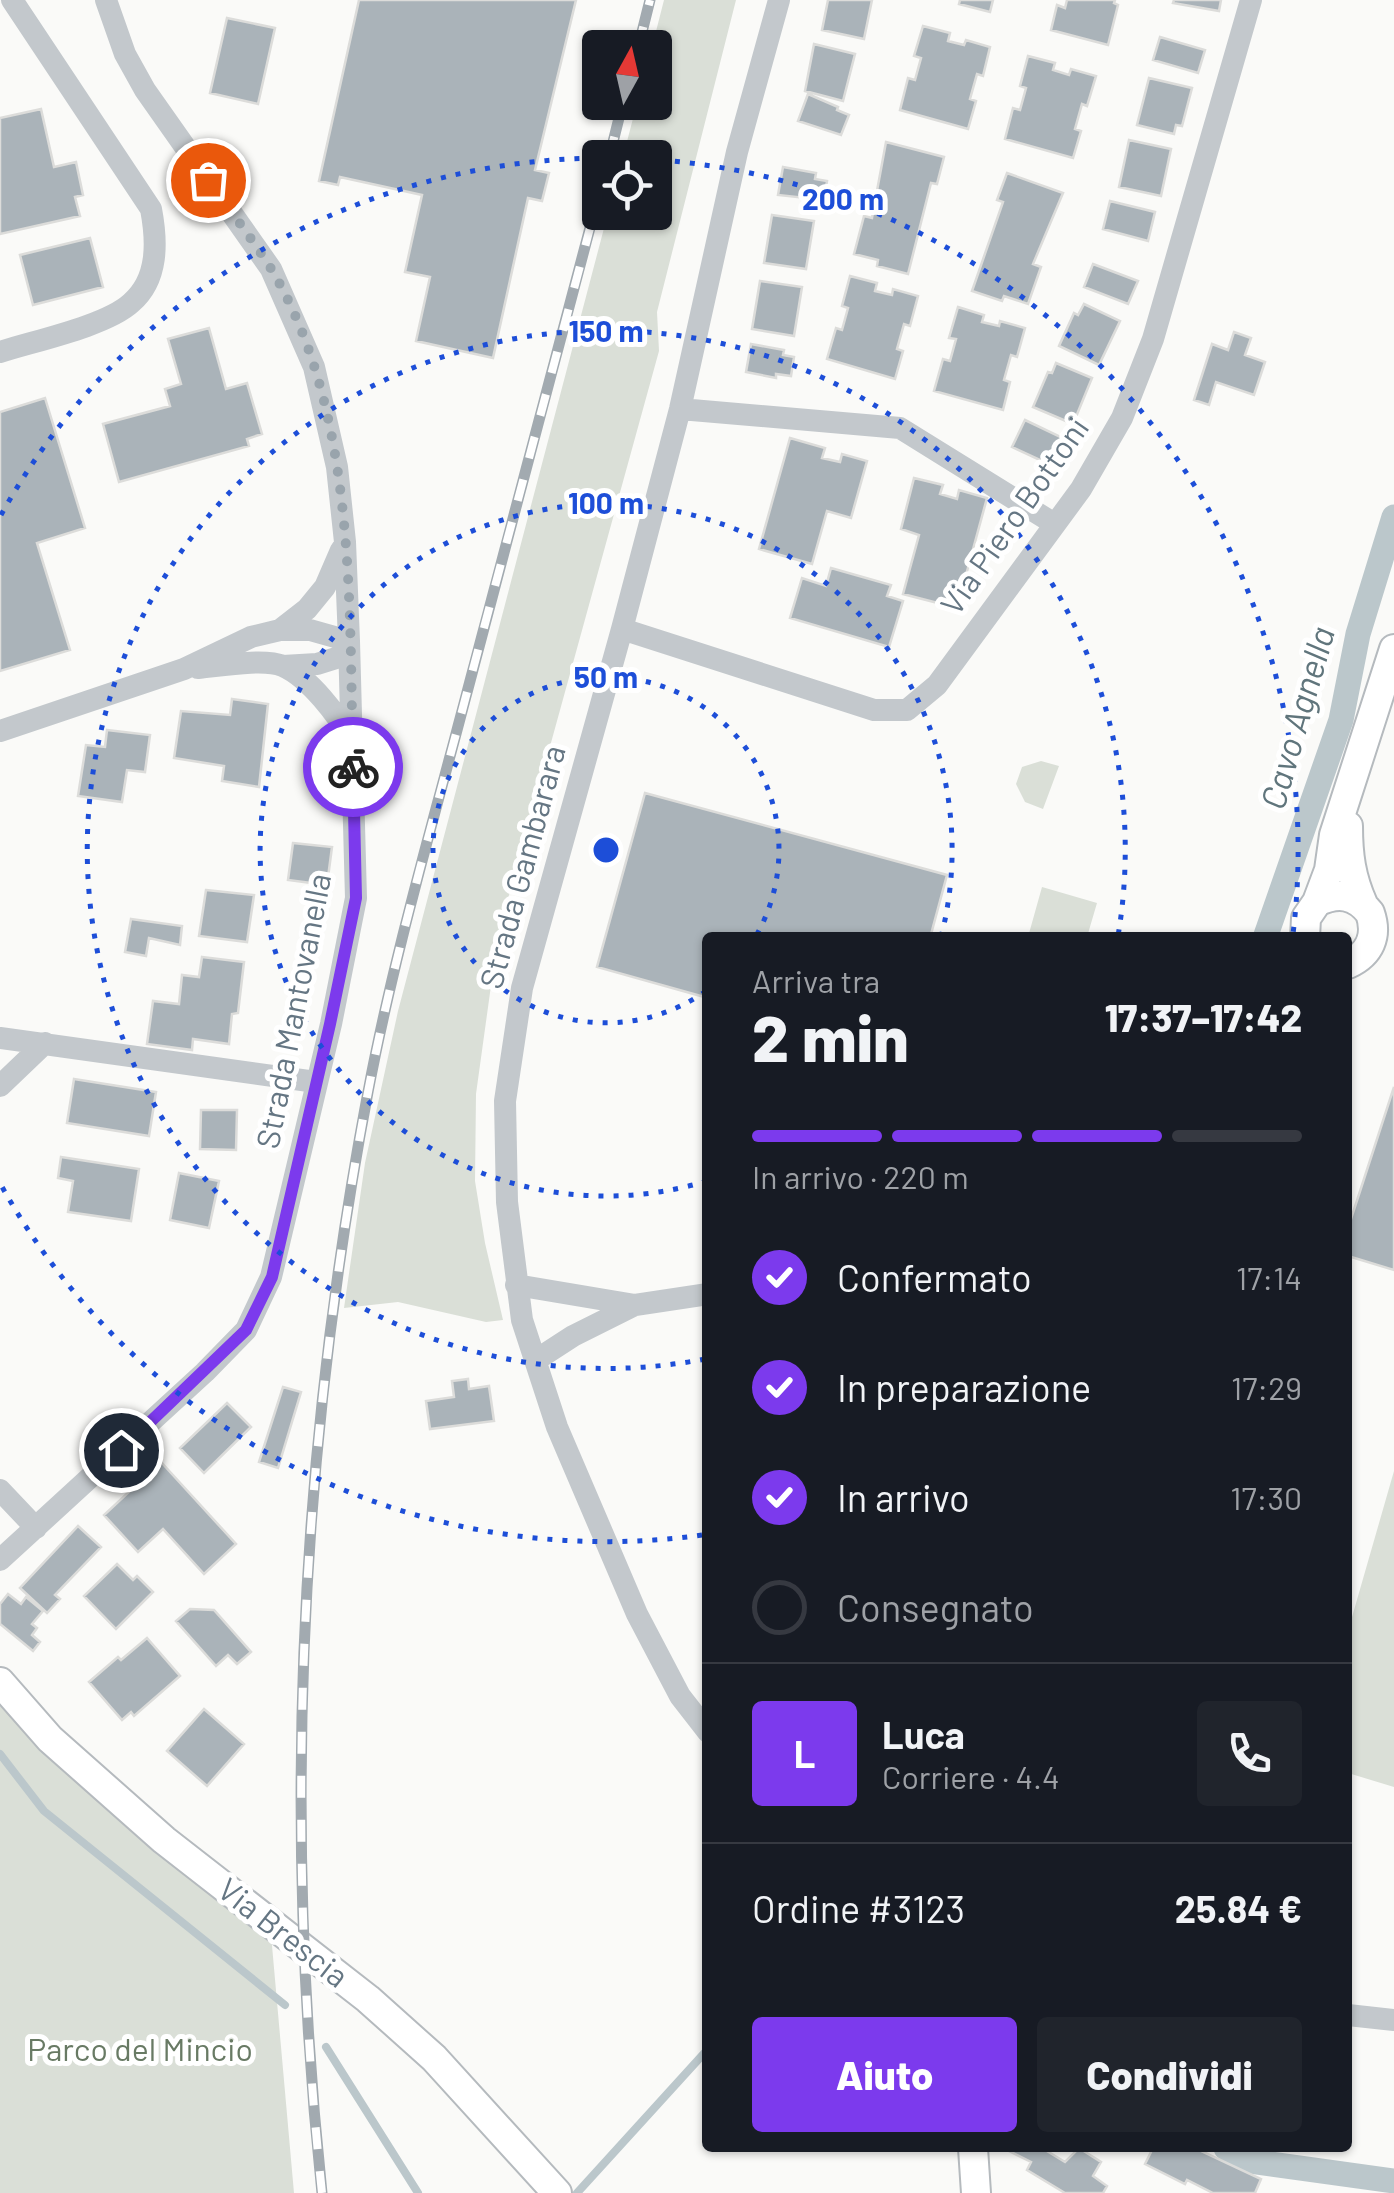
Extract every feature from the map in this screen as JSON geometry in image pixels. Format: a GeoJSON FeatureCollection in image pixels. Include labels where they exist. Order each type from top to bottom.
{"type":"FeatureCollection","features":[{"type":"Feature","properties":{"kind":"main road"},"geometry":{"type":"LineString","coordinates":[[1305,932],[1306,918],[1317,902],[1329,870],[1334,835],[1394,649]]}},
{"type":"Feature","properties":{"kind":"main road"},"geometry":{"type":"LineString","coordinates":[[1349,795],[1348,855],[1352,880],[1373,923],[1368,950],[1352,961]]}},
{"type":"Feature","properties":{"kind":"main road"},"geometry":{"type":"LineString","coordinates":[[1317,902],[1340,895],[1363,904]]}},
{"type":"Feature","properties":{"kind":"main road","name":"Via Brescia"},"geometry":{"type":"LineString","coordinates":[[0,1682],[50,1739],[164,1840],[368,1999],[434,2058],[552,2187]]}},
{"type":"Feature","properties":{"kind":"street"},"geometry":{"type":"LineString","coordinates":[[0,352],[94,322],[131,304],[155,258],[156,236],[152,209],[12,0]]}},
{"type":"Feature","properties":{"kind":"street","name":"Strada Mantovanella"},"geometry":{"type":"LineString","coordinates":[[0,1560],[246,1330],[272,1277],[356,898],[345,542],[327,415],[295,320],[271,268],[144,90],[125,54],[106,0]]}},
{"type":"Feature","properties":{"kind":"street","name":"Strada Gambarara"},"geometry":{"type":"LineString","coordinates":[[702,1724],[680,1696],[638,1614],[557,1427],[522,1320],[507,1202],[505,1101],[522,988],[680,409],[737,152],[779,0]]}},
{"type":"Feature","properties":{"kind":"street","name":"Via Piero Bottoni"},"geometry":{"type":"LineString","coordinates":[[622,629],[874,710],[907,710],[937,685],[1082,488],[1122,418],[1154,340],[1251,0]]}},
{"type":"Feature","properties":{"kind":"street"},"geometry":{"type":"LineString","coordinates":[[680,409],[900,428],[1053,524]]}},
{"type":"Feature","properties":{"kind":"street"},"geometry":{"type":"LineString","coordinates":[[280,630],[307,609],[325,587],[345,542]]}},
{"type":"Feature","properties":{"kind":"street"},"geometry":{"type":"LineString","coordinates":[[0,731],[184,668],[252,637],[280,630],[310,630],[349,648]]}},
{"type":"Feature","properties":{"kind":"street"},"geometry":{"type":"LineString","coordinates":[[184,668],[317,664],[349,648]]}},
{"type":"Feature","properties":{"kind":"street"},"geometry":{"type":"LineString","coordinates":[[282,666],[334,709],[353,741]]}},
{"type":"Feature","properties":{"kind":"street"},"geometry":{"type":"LineString","coordinates":[[0,1038],[316,1082]]}},
{"type":"Feature","properties":{"kind":"street"},"geometry":{"type":"LineString","coordinates":[[0,1086],[45,1043]]}},
{"type":"Feature","properties":{"kind":"street"},"geometry":{"type":"LineString","coordinates":[[516,1285],[635,1305]]}},
{"type":"Feature","properties":{"kind":"street"},"geometry":{"type":"LineString","coordinates":[[536,1360],[573,1336],[635,1305],[702,1295]]}},
{"type":"Feature","properties":{"kind":"street"},"geometry":{"type":"LineString","coordinates":[[0,1490],[36,1528]]}},
{"type":"Feature","properties":{"kind":"street"},"geometry":{"type":"LineString","coordinates":[[1352,2015],[1394,2020]]}},
{"type":"Feature","properties":{"kind":"green space"},"geometry":{"type":"Polygon","coordinates":[[[664,0],[736,0],[657,312],[659,351],[498,935],[476,1094],[475,1181],[503,1320],[486,1322],[398,1302],[344,1308],[365,1163],[398,1011],[604,230],[672,230],[672,140],[627,140],[633,120],[672,120],[672,30],[656,30],[664,0]]]}},
{"type":"Feature","properties":{"kind":"green space"},"geometry":{"type":"Polygon","coordinates":[[[1041,761],[1059,766],[1043,809],[1025,802],[1016,784],[1022,767],[1041,761]]]}},
{"type":"Feature","properties":{"kind":"green space"},"geometry":{"type":"Polygon","coordinates":[[[1042,887],[1097,903],[1088,932],[1029,932],[1042,887]]]}},
{"type":"Feature","properties":{"kind":"green space"},"geometry":{"type":"Polygon","coordinates":[[[1394,1471],[1394,1787],[1352,1774],[1352,1617],[1394,1471]]]}},
{"type":"Feature","properties":{"kind":"green space","name":"Parco del Mincio"},"geometry":{"type":"Polygon","coordinates":[[[0,1682],[270,1923],[294,2193],[0,2193],[0,1682]]]}},
{"type":"Feature","properties":{"kind":"building"},"geometry":{"type":"Polygon","coordinates":[[[359,0],[576,0],[535,170],[549,173],[542,201],[528,198],[493,358],[416,341],[430,277],[405,272],[422,195],[340,177],[338,185],[319,181],[359,0]]]}},
{"type":"Feature","properties":{"kind":"building"},"geometry":{"type":"Polygon","coordinates":[[[828,0],[872,0],[864,39],[822,30],[828,0]]]}},
{"type":"Feature","properties":{"kind":"building"},"geometry":{"type":"Polygon","coordinates":[[[960,0],[993,0],[990,12],[959,4],[960,0]]]}},
{"type":"Feature","properties":{"kind":"building"},"geometry":{"type":"Polygon","coordinates":[[[1067,0],[1115,0],[1118,5],[1108,45],[1051,30],[1057,5],[1065,8],[1067,0]]]}},
{"type":"Feature","properties":{"kind":"building"},"geometry":{"type":"Polygon","coordinates":[[[1221,0],[1219,11],[1173,3],[1221,0]]]}},
{"type":"Feature","properties":{"kind":"building"},"geometry":{"type":"Polygon","coordinates":[[[227,18],[275,28],[258,104],[210,93],[227,18]]]}},
{"type":"Feature","properties":{"kind":"building"},"geometry":{"type":"Polygon","coordinates":[[[923,26],[950,33],[948,41],[964,45],[966,40],[990,47],[983,76],[977,74],[970,99],[976,101],[968,129],[900,110],[908,78],[915,80],[921,58],[914,56],[923,26]]]}},
{"type":"Feature","properties":{"kind":"building"},"geometry":{"type":"Polygon","coordinates":[[[1160,37],[1205,50],[1198,73],[1153,60],[1160,37]]]}},
{"type":"Feature","properties":{"kind":"building"},"geometry":{"type":"Polygon","coordinates":[[[814,44],[855,54],[843,101],[805,91],[814,44]]]}},
{"type":"Feature","properties":{"kind":"building"},"geometry":{"type":"Polygon","coordinates":[[[1028,56],[1055,63],[1053,70],[1069,75],[1071,69],[1096,76],[1087,106],[1082,104],[1075,129],[1081,131],[1073,158],[1005,139],[1013,108],[1020,110],[1026,88],[1020,86],[1028,56]]]}},
{"type":"Feature","properties":{"kind":"building"},"geometry":{"type":"Polygon","coordinates":[[[1149,78],[1192,88],[1182,126],[1176,125],[1174,134],[1137,125],[1149,78]]]}},
{"type":"Feature","properties":{"kind":"building"},"geometry":{"type":"Polygon","coordinates":[[[808,94],[849,115],[841,135],[798,121],[808,94]]]}},
{"type":"Feature","properties":{"kind":"building"},"geometry":{"type":"Polygon","coordinates":[[[41,109],[54,167],[76,162],[83,195],[75,197],[80,216],[0,234],[0,118],[41,109]]]}},
{"type":"Feature","properties":{"kind":"building"},"geometry":{"type":"Polygon","coordinates":[[[1129,140],[1171,149],[1161,196],[1119,187],[1129,140]]]}},
{"type":"Feature","properties":{"kind":"building"},"geometry":{"type":"Polygon","coordinates":[[[886,142],[944,157],[937,184],[931,183],[908,274],[877,266],[878,260],[854,254],[864,216],[872,218],[886,142]]]}},
{"type":"Feature","properties":{"kind":"building"},"geometry":{"type":"Polygon","coordinates":[[[783,167],[816,173],[815,179],[827,181],[824,200],[778,195],[783,167]]]}},
{"type":"Feature","properties":{"kind":"building"},"geometry":{"type":"Polygon","coordinates":[[[1007,173],[1063,193],[1033,264],[1041,267],[1028,304],[972,291],[1003,202],[997,200],[1007,173]]]}},
{"type":"Feature","properties":{"kind":"building"},"geometry":{"type":"Polygon","coordinates":[[[1110,201],[1155,212],[1148,241],[1103,229],[1110,201]]]}},
{"type":"Feature","properties":{"kind":"building"},"geometry":{"type":"Polygon","coordinates":[[[772,215],[814,221],[806,269],[764,263],[772,215]]]}},
{"type":"Feature","properties":{"kind":"building"},"geometry":{"type":"Polygon","coordinates":[[[90,238],[103,287],[33,305],[20,255],[90,238]]]}},
{"type":"Feature","properties":{"kind":"building"},"geometry":{"type":"Polygon","coordinates":[[[1093,264],[1138,281],[1128,304],[1084,287],[1093,264]]]}},
{"type":"Feature","properties":{"kind":"building"},"geometry":{"type":"Polygon","coordinates":[[[850,276],[877,283],[875,291],[892,295],[893,289],[918,296],[910,326],[904,324],[897,349],[903,351],[895,379],[827,359],[836,328],[842,330],[848,308],[842,306],[850,276]]]}},
{"type":"Feature","properties":{"kind":"building"},"geometry":{"type":"Polygon","coordinates":[[[760,281],[802,287],[794,336],[752,329],[760,281]]]}},
{"type":"Feature","properties":{"kind":"building"},"geometry":{"type":"Polygon","coordinates":[[[1084,304],[1120,321],[1099,365],[1059,346],[1074,313],[1078,315],[1084,304]]]}},
{"type":"Feature","properties":{"kind":"building"},"geometry":{"type":"Polygon","coordinates":[[[958,307],[984,315],[982,322],[999,326],[1000,321],[1025,328],[1017,357],[1011,355],[1004,380],[1010,382],[1003,410],[934,391],[943,359],[950,361],[956,339],[949,338],[958,307]]]}},
{"type":"Feature","properties":{"kind":"building"},"geometry":{"type":"Polygon","coordinates":[[[209,328],[226,389],[247,383],[262,434],[247,439],[249,446],[119,482],[103,424],[170,406],[165,389],[181,384],[168,339],[209,328]]]}},
{"type":"Feature","properties":{"kind":"building"},"geometry":{"type":"Polygon","coordinates":[[[1234,332],[1251,338],[1245,355],[1265,362],[1254,395],[1216,382],[1209,405],[1194,400],[1212,344],[1228,350],[1234,332]]]}},
{"type":"Feature","properties":{"kind":"building"},"geometry":{"type":"Polygon","coordinates":[[[751,344],[784,350],[783,355],[794,357],[791,376],[776,374],[776,378],[746,372],[751,344]]]}},
{"type":"Feature","properties":{"kind":"building"},"geometry":{"type":"Polygon","coordinates":[[[1056,363],[1092,378],[1073,424],[1033,407],[1056,363]]]}},
{"type":"Feature","properties":{"kind":"building"},"geometry":{"type":"Polygon","coordinates":[[[45,398],[85,528],[37,543],[70,650],[0,671],[0,412],[45,398]]]}},
{"type":"Feature","properties":{"kind":"building"},"geometry":{"type":"Polygon","coordinates":[[[1025,420],[1067,440],[1055,467],[1012,447],[1025,420]]]}},
{"type":"Feature","properties":{"kind":"building"},"geometry":{"type":"Polygon","coordinates":[[[790,438],[825,448],[822,458],[840,462],[842,454],[867,461],[851,518],[827,511],[812,564],[759,549],[790,438]]]}},
{"type":"Feature","properties":{"kind":"building"},"geometry":{"type":"Polygon","coordinates":[[[914,478],[943,485],[940,494],[957,499],[959,490],[987,498],[957,608],[903,594],[919,535],[901,529],[914,478]]]}},
{"type":"Feature","properties":{"kind":"building"},"geometry":{"type":"Polygon","coordinates":[[[831,568],[891,585],[887,596],[903,601],[889,647],[790,618],[802,578],[826,586],[831,568]]]}},
{"type":"Feature","properties":{"kind":"building"},"geometry":{"type":"Polygon","coordinates":[[[232,699],[268,704],[259,787],[222,781],[224,766],[174,758],[181,711],[230,715],[232,699]]]}},
{"type":"Feature","properties":{"kind":"building"},"geometry":{"type":"Polygon","coordinates":[[[107,730],[150,735],[145,772],[127,770],[122,802],[78,796],[86,745],[105,747],[107,730]]]}},
{"type":"Feature","properties":{"kind":"building"},"geometry":{"type":"Polygon","coordinates":[[[645,793],[947,875],[932,932],[702,932],[702,996],[597,967],[645,793]]]}},
{"type":"Feature","properties":{"kind":"building"},"geometry":{"type":"Polygon","coordinates":[[[293,843],[332,847],[327,885],[288,880],[293,843]]]}},
{"type":"Feature","properties":{"kind":"building"},"geometry":{"type":"Polygon","coordinates":[[[206,890],[254,895],[247,942],[199,936],[206,890]]]}},
{"type":"Feature","properties":{"kind":"building"},"geometry":{"type":"Polygon","coordinates":[[[131,919],[182,926],[180,945],[149,938],[146,956],[125,952],[131,919]]]}},
{"type":"Feature","properties":{"kind":"building"},"geometry":{"type":"Polygon","coordinates":[[[202,957],[244,962],[238,1013],[232,1014],[229,1044],[193,1039],[192,1050],[147,1044],[153,1001],[179,1004],[182,975],[199,977],[202,957]]]}},
{"type":"Feature","properties":{"kind":"building"},"geometry":{"type":"Polygon","coordinates":[[[74,1079],[156,1092],[149,1136],[67,1123],[74,1079]]]}},
{"type":"Feature","properties":{"kind":"building"},"geometry":{"type":"Polygon","coordinates":[[[1394,1087],[1394,1270],[1352,1257],[1352,1216],[1394,1087]]]}},
{"type":"Feature","properties":{"kind":"building"},"geometry":{"type":"Polygon","coordinates":[[[201,1110],[237,1110],[236,1150],[200,1149],[201,1110]]]}},
{"type":"Feature","properties":{"kind":"building"},"geometry":{"type":"Polygon","coordinates":[[[61,1157],[139,1169],[131,1221],[68,1212],[73,1181],[58,1178],[61,1157]]]}},
{"type":"Feature","properties":{"kind":"building"},"geometry":{"type":"Polygon","coordinates":[[[179,1173],[219,1181],[209,1228],[170,1220],[179,1173]]]}},
{"type":"Feature","properties":{"kind":"building"},"geometry":{"type":"Polygon","coordinates":[[[468,1379],[469,1389],[489,1386],[494,1421],[430,1429],[426,1401],[454,1397],[452,1381],[468,1379]]]}},
{"type":"Feature","properties":{"kind":"building"},"geometry":{"type":"Polygon","coordinates":[[[283,1387],[301,1392],[278,1468],[259,1462],[283,1387]]]}},
{"type":"Feature","properties":{"kind":"building"},"geometry":{"type":"Polygon","coordinates":[[[227,1403],[251,1427],[204,1473],[180,1448],[227,1403]]]}},
{"type":"Feature","properties":{"kind":"building"},"geometry":{"type":"Polygon","coordinates":[[[161,1462],[236,1544],[204,1574],[163,1529],[138,1552],[104,1515],[161,1462]]]}},
{"type":"Feature","properties":{"kind":"building"},"geometry":{"type":"Polygon","coordinates":[[[78,1526],[101,1547],[55,1595],[60,1599],[47,1613],[20,1588],[78,1526]]]}},
{"type":"Feature","properties":{"kind":"building"},"geometry":{"type":"Polygon","coordinates":[[[117,1564],[153,1592],[116,1629],[84,1596],[117,1564]]]}},
{"type":"Feature","properties":{"kind":"building"},"geometry":{"type":"Polygon","coordinates":[[[8,1594],[21,1604],[26,1597],[43,1611],[32,1624],[37,1628],[32,1635],[40,1642],[33,1651],[0,1624],[0,1604],[8,1594]]]}},
{"type":"Feature","properties":{"kind":"building"},"geometry":{"type":"Polygon","coordinates":[[[190,1609],[214,1610],[251,1652],[237,1664],[228,1655],[216,1666],[176,1621],[190,1609]]]}},
{"type":"Feature","properties":{"kind":"building"},"geometry":{"type":"Polygon","coordinates":[[[147,1638],[180,1676],[134,1716],[131,1712],[122,1720],[89,1682],[147,1638]]]}},
{"type":"Feature","properties":{"kind":"building"},"geometry":{"type":"Polygon","coordinates":[[[204,1709],[244,1744],[207,1786],[167,1751],[204,1709]]]}},
{"type":"Feature","properties":{"kind":"building"},"geometry":{"type":"Polygon","coordinates":[[[1011,2152],[1049,2152],[1065,2162],[1075,2152],[1085,2152],[1101,2162],[1093,2176],[1107,2186],[1103,2193],[1065,2193],[1027,2170],[1031,2162],[1011,2152]]]}},
{"type":"Feature","properties":{"kind":"building"},"geometry":{"type":"Polygon","coordinates":[[[1151,2152],[1204,2152],[1261,2179],[1255,2193],[1213,2193],[1145,2164],[1151,2152]]]}},
{"type":"Feature","properties":{"kind":"waterway","name":"Cavo Agnella"},"geometry":{"type":"LineString","coordinates":[[1267,932],[1341,720],[1358,634],[1394,517]]}},
{"type":"Feature","properties":{"kind":"waterway"},"geometry":{"type":"LineString","coordinates":[[0,1754],[44,1811],[285,2005]]}},
{"type":"Feature","properties":{"kind":"waterway"},"geometry":{"type":"LineString","coordinates":[[326,2047],[418,2193]]}},
{"type":"Feature","properties":{"kind":"waterway"},"geometry":{"type":"LineString","coordinates":[[577,2193],[702,2056]]}},
{"type":"Feature","properties":{"kind":"waterway","name":"Cavo Agnella"},"geometry":{"type":"LineString","coordinates":[[1232,2152],[1243,2160],[1394,2181]]}},
{"type":"Feature","properties":{"kind":"railway"},"geometry":{"type":"LineString","coordinates":[[642,30],[650,0]]}},
{"type":"Feature","properties":{"kind":"railway"},"geometry":{"type":"LineString","coordinates":[[614,140],[618,120]]}},
{"type":"Feature","properties":{"kind":"railway"},"geometry":{"type":"LineString","coordinates":[[322,2193],[310,2055],[301,1779],[304,1641],[326,1366],[368,1092],[399,950],[589,230]]}},
{"type":"Feature","properties":{"kind":"way so far"},"geometry":{"type":"LineString","coordinates":[[208,180],[271,268],[314,367],[327,415],[345,542],[353,767]]}},
{"type":"Feature","properties":{"kind":"route"},"geometry":{"type":"LineString","coordinates":[[121,1450],[246,1330],[272,1277],[356,898],[353,767]]}}]}
